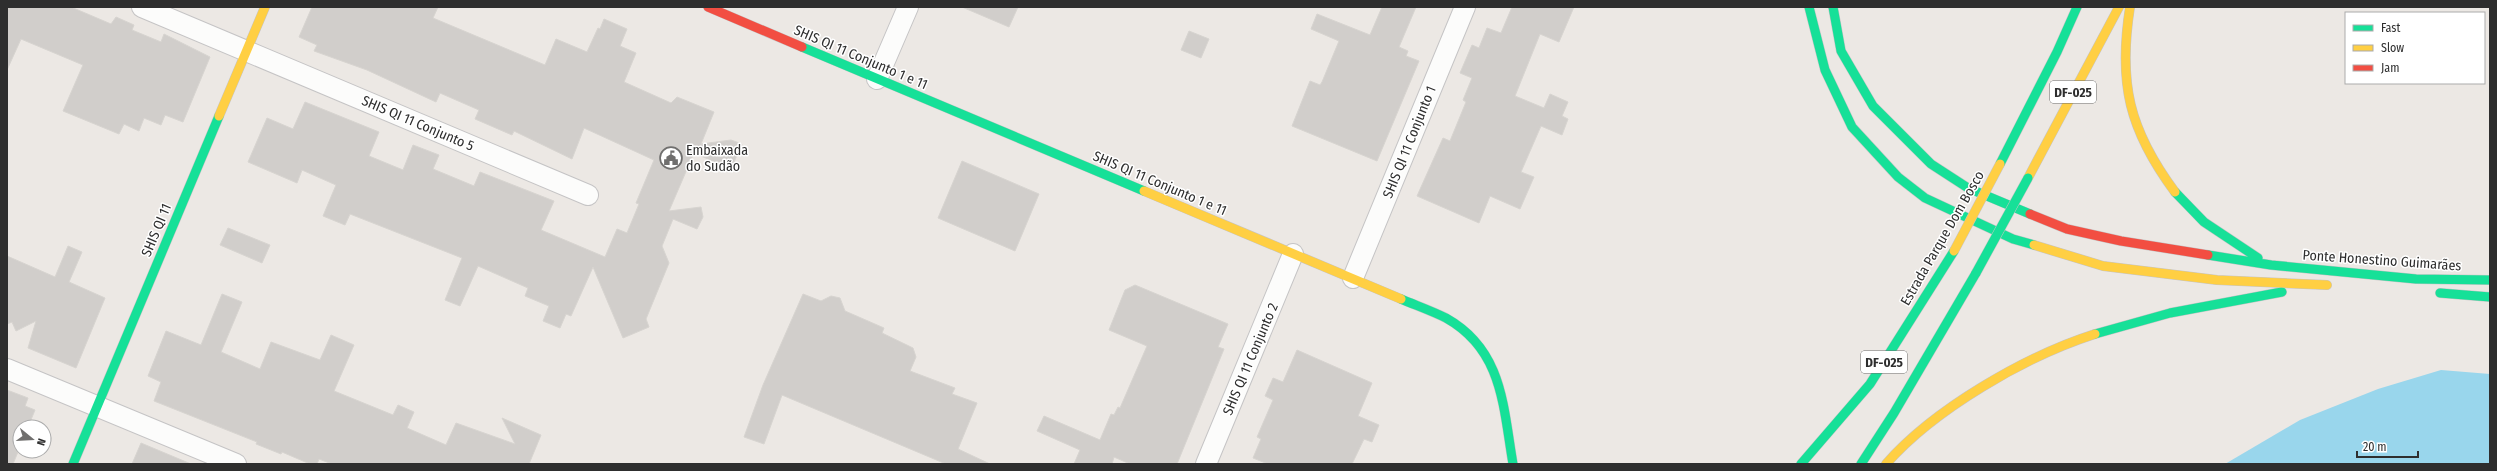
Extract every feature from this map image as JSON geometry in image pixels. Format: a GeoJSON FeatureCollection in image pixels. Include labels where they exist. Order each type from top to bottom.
{"type":"FeatureCollection","features":[{"type":"Feature","properties":{"kind":"main road","name":"SHIS QI 11"},"geometry":{"type":"LineString","coordinates":[[73,464],[265,7]]}},
{"type":"Feature","properties":{"kind":"main road","name":"SHIS QI 11 Conjunto 1 e 11"},"geometry":{"type":"LineString","coordinates":[[708,7],[1445,318],[1466,332],[1484,351],[1497,379],[1513,464]]}},
{"type":"Feature","properties":{"kind":"main road"},"geometry":{"type":"LineString","coordinates":[[1809,7],[1824,70],[1852,127],[1898,177],[1925,198],[2013,239],[2103,266],[2217,280],[2331,285],[2190,308],[2124,324],[2060,347],[2004,376],[1965,400],[1930,424],[1886,464]]}},
{"type":"Feature","properties":{"kind":"main road","name":"Ponte Honestino Guimarães"},"geometry":{"type":"LineString","coordinates":[[1833,7],[1841,51],[1873,106],[1931,164],[1968,188],[2067,228],[2121,240],[2272,265],[2416,279],[2490,280]]}},
{"type":"Feature","properties":{"kind":"main road"},"geometry":{"type":"LineString","coordinates":[[2057,52],[2068,7]]}},
{"type":"Feature","properties":{"kind":"main road","name":"Estrada Parque Dom Bosco"},"geometry":{"type":"LineString","coordinates":[[1801,464],[1870,384],[1954,251],[2057,52],[2077,7]]}},
{"type":"Feature","properties":{"kind":"main road","name":"DF-025"},"geometry":{"type":"LineString","coordinates":[[1861,464],[1894,413],[1976,273],[2118,7]]}},
{"type":"Feature","properties":{"kind":"main road"},"geometry":{"type":"LineString","coordinates":[[2130,7],[2124,46],[2125,85],[2131,111],[2156,165],[2177,196],[2204,221],[2227,240],[2272,265]]}},
{"type":"Feature","properties":{"kind":"main road","name":"Ponte Honestino Guimarães"},"geometry":{"type":"LineString","coordinates":[[2428,292],[2490,296]]}},
{"type":"Feature","properties":{"kind":"street","name":"SHIS QI 11 Conjunto 5"},"geometry":{"type":"LineString","coordinates":[[142,7],[588,195]]}},
{"type":"Feature","properties":{"kind":"street"},"geometry":{"type":"LineString","coordinates":[[878,79],[908,7]]}},
{"type":"Feature","properties":{"kind":"street","name":"SHIS QI 11 Conjunto 1"},"geometry":{"type":"LineString","coordinates":[[1353,278],[1465,7]]}},
{"type":"Feature","properties":{"kind":"street","name":"SHIS QI 11 Conjunto 2"},"geometry":{"type":"LineString","coordinates":[[1206,464],[1293,254]]}},
{"type":"Feature","properties":{"kind":"street"},"geometry":{"type":"LineString","coordinates":[[7,369],[236,464]]}},
{"type":"Feature","properties":{"kind":"water"},"geometry":{"type":"Polygon","coordinates":[[[2441,370],[2490,374],[2490,464],[2225,464],[2300,420],[2378,389],[2441,370]]]}},
{"type":"Feature","properties":{"kind":"building"},"geometry":{"type":"Polygon","coordinates":[[[7,7],[71,7],[111,24],[116,17],[134,25],[132,30],[161,42],[164,34],[210,57],[183,122],[165,115],[161,125],[144,118],[139,131],[124,124],[119,134],[63,111],[83,65],[21,39],[7,70],[7,7]]]}},
{"type":"Feature","properties":{"kind":"building"},"geometry":{"type":"Polygon","coordinates":[[[312,7],[438,7],[433,18],[545,65],[556,39],[587,52],[598,28],[600,29],[604,19],[627,29],[620,46],[636,53],[624,82],[671,103],[677,97],[714,112],[701,144],[731,140],[742,144],[731,169],[694,153],[669,211],[701,207],[703,217],[697,229],[673,219],[662,246],[669,263],[646,319],[649,327],[623,338],[593,267],[571,316],[566,314],[560,328],[543,321],[549,306],[525,296],[528,288],[478,266],[460,306],[445,300],[462,258],[350,214],[345,225],[323,216],[336,185],[302,170],[297,183],[248,162],[267,118],[293,129],[305,102],[379,132],[369,156],[403,170],[413,145],[439,155],[433,169],[474,186],[480,172],[554,201],[541,230],[605,257],[617,229],[627,233],[639,204],[636,203],[654,160],[584,128],[572,159],[514,131],[512,135],[475,119],[479,110],[440,93],[436,102],[367,70],[314,51],[317,45],[299,37],[312,7]]]}},
{"type":"Feature","properties":{"kind":"building"},"geometry":{"type":"Polygon","coordinates":[[[962,7],[1018,7],[1009,27],[962,7]]]}},
{"type":"Feature","properties":{"kind":"building"},"geometry":{"type":"Polygon","coordinates":[[[1382,7],[1416,7],[1399,47],[1408,51],[1406,56],[1419,61],[1377,161],[1292,126],[1310,81],[1320,85],[1339,41],[1311,29],[1317,14],[1370,35],[1382,7]]]}},
{"type":"Feature","properties":{"kind":"building"},"geometry":{"type":"Polygon","coordinates":[[[1512,7],[1574,7],[1559,42],[1540,34],[1515,96],[1544,108],[1550,94],[1568,102],[1562,116],[1568,119],[1562,135],[1541,126],[1521,172],[1534,177],[1520,209],[1490,196],[1479,223],[1417,196],[1443,138],[1450,141],[1466,102],[1463,100],[1472,78],[1460,73],[1472,45],[1479,48],[1487,28],[1501,33],[1512,7]]]}},
{"type":"Feature","properties":{"kind":"building"},"geometry":{"type":"Polygon","coordinates":[[[1189,31],[1209,39],[1201,58],[1181,50],[1189,31]]]}},
{"type":"Feature","properties":{"kind":"building"},"geometry":{"type":"Polygon","coordinates":[[[962,161],[1039,194],[1015,251],[938,218],[962,161]]]}},
{"type":"Feature","properties":{"kind":"building"},"geometry":{"type":"Polygon","coordinates":[[[228,228],[270,245],[262,263],[220,245],[228,228]]]}},
{"type":"Feature","properties":{"kind":"building"},"geometry":{"type":"Polygon","coordinates":[[[68,246],[82,252],[69,282],[105,298],[76,368],[28,348],[36,321],[16,331],[12,322],[7,324],[7,256],[55,277],[68,246]]]}},
{"type":"Feature","properties":{"kind":"building"},"geometry":{"type":"Polygon","coordinates":[[[1135,285],[1228,324],[1218,347],[1224,349],[1177,464],[1130,464],[1114,457],[1112,464],[1074,464],[1080,450],[1037,431],[1044,416],[1100,440],[1111,414],[1114,415],[1118,407],[1120,408],[1147,346],[1109,330],[1125,290],[1135,285]]]}},
{"type":"Feature","properties":{"kind":"building"},"geometry":{"type":"Polygon","coordinates":[[[222,294],[242,302],[221,352],[260,369],[271,342],[320,360],[331,335],[354,345],[334,391],[393,415],[398,405],[414,412],[407,428],[446,445],[456,423],[515,444],[502,418],[541,435],[529,464],[332,464],[319,459],[317,464],[310,464],[282,452],[281,454],[256,444],[257,442],[154,401],[161,382],[148,376],[166,331],[201,345],[222,294]]]}},
{"type":"Feature","properties":{"kind":"building"},"geometry":{"type":"Polygon","coordinates":[[[803,294],[821,301],[831,296],[840,298],[845,311],[884,328],[882,333],[913,348],[916,357],[910,371],[955,388],[952,394],[977,403],[958,449],[990,464],[946,464],[782,395],[764,444],[744,437],[763,385],[803,294]]]}},
{"type":"Feature","properties":{"kind":"building"},"geometry":{"type":"Polygon","coordinates":[[[1297,350],[1372,383],[1358,416],[1379,425],[1372,442],[1364,439],[1352,464],[1268,464],[1253,458],[1261,439],[1257,437],[1273,400],[1265,396],[1273,378],[1283,382],[1297,350]]]}},
{"type":"Feature","properties":{"kind":"building"},"geometry":{"type":"Polygon","coordinates":[[[7,390],[28,398],[25,406],[35,410],[31,419],[12,419],[12,459],[15,459],[13,464],[7,464],[7,390]]]}},
{"type":"Feature","properties":{"kind":"building"},"geometry":{"type":"Polygon","coordinates":[[[141,443],[191,464],[132,464],[141,443]]]}},
{"type":"Feature","properties":{"kind":"traffic: fast"},"geometry":{"type":"LineString","coordinates":[[1809,7],[1825,70],[1852,127],[1898,177],[1925,198],[2013,239],[2034,245]]}},
{"type":"Feature","properties":{"kind":"traffic: fast"},"geometry":{"type":"LineString","coordinates":[[1833,7],[1841,51],[1873,106],[1931,164],[1968,188],[2030,214]]}},
{"type":"Feature","properties":{"kind":"traffic: fast"},"geometry":{"type":"LineString","coordinates":[[2000,164],[2057,52],[2077,7]]}},
{"type":"Feature","properties":{"kind":"traffic: fast"},"geometry":{"type":"LineString","coordinates":[[802,47],[1144,191]]}},
{"type":"Feature","properties":{"kind":"traffic: fast"},"geometry":{"type":"LineString","coordinates":[[73,464],[219,116]]}},
{"type":"Feature","properties":{"kind":"traffic: fast"},"geometry":{"type":"LineString","coordinates":[[1976,273],[2028,178]]}},
{"type":"Feature","properties":{"kind":"traffic: fast"},"geometry":{"type":"LineString","coordinates":[[2175,192],[2204,222],[2258,258]]}},
{"type":"Feature","properties":{"kind":"traffic: fast"},"geometry":{"type":"LineString","coordinates":[[1801,464],[1870,384],[1954,251]]}},
{"type":"Feature","properties":{"kind":"traffic: fast"},"geometry":{"type":"LineString","coordinates":[[2208,255],[2271,265]]}},
{"type":"Feature","properties":{"kind":"traffic: fast"},"geometry":{"type":"LineString","coordinates":[[2271,265],[2416,279],[2490,280]]}},
{"type":"Feature","properties":{"kind":"traffic: fast"},"geometry":{"type":"LineString","coordinates":[[1861,464],[1894,413],[1976,273]]}},
{"type":"Feature","properties":{"kind":"traffic: fast"},"geometry":{"type":"LineString","coordinates":[[2095,334],[2170,313],[2282,292]]}},
{"type":"Feature","properties":{"kind":"traffic: fast"},"geometry":{"type":"LineString","coordinates":[[2440,293],[2490,297]]}},
{"type":"Feature","properties":{"kind":"traffic: fast"},"geometry":{"type":"LineString","coordinates":[[1401,299],[1446,318],[1465,331],[1479,346],[1490,363],[1497,381],[1506,421],[1513,464]]}},
{"type":"Feature","properties":{"kind":"traffic: slow"},"geometry":{"type":"LineString","coordinates":[[219,116],[265,7]]}},
{"type":"Feature","properties":{"kind":"traffic: slow"},"geometry":{"type":"LineString","coordinates":[[2028,178],[2119,7]]}},
{"type":"Feature","properties":{"kind":"traffic: slow"},"geometry":{"type":"LineString","coordinates":[[2130,7],[2126,59],[2127,83],[2131,105],[2137,126],[2147,148],[2175,192]]}},
{"type":"Feature","properties":{"kind":"traffic: slow"},"geometry":{"type":"LineString","coordinates":[[1954,251],[2000,164]]}},
{"type":"Feature","properties":{"kind":"traffic: slow"},"geometry":{"type":"LineString","coordinates":[[1144,191],[1401,299]]}},
{"type":"Feature","properties":{"kind":"traffic: slow"},"geometry":{"type":"LineString","coordinates":[[2034,245],[2103,266],[2217,280],[2327,285]]}},
{"type":"Feature","properties":{"kind":"traffic: slow"},"geometry":{"type":"LineString","coordinates":[[1886,464],[1906,444],[1955,404],[2011,370],[2040,356],[2095,334]]}},
{"type":"Feature","properties":{"kind":"traffic: jam"},"geometry":{"type":"LineString","coordinates":[[708,7],[802,47]]}},
{"type":"Feature","properties":{"kind":"traffic: jam"},"geometry":{"type":"LineString","coordinates":[[2030,214],[2067,229],[2121,241],[2208,255]]}},
{"type":"Feature","properties":{"kind":"place","name":"Embaixada do Sudão"},"geometry":{"type":"Point","coordinates":[671,158]}}]}
